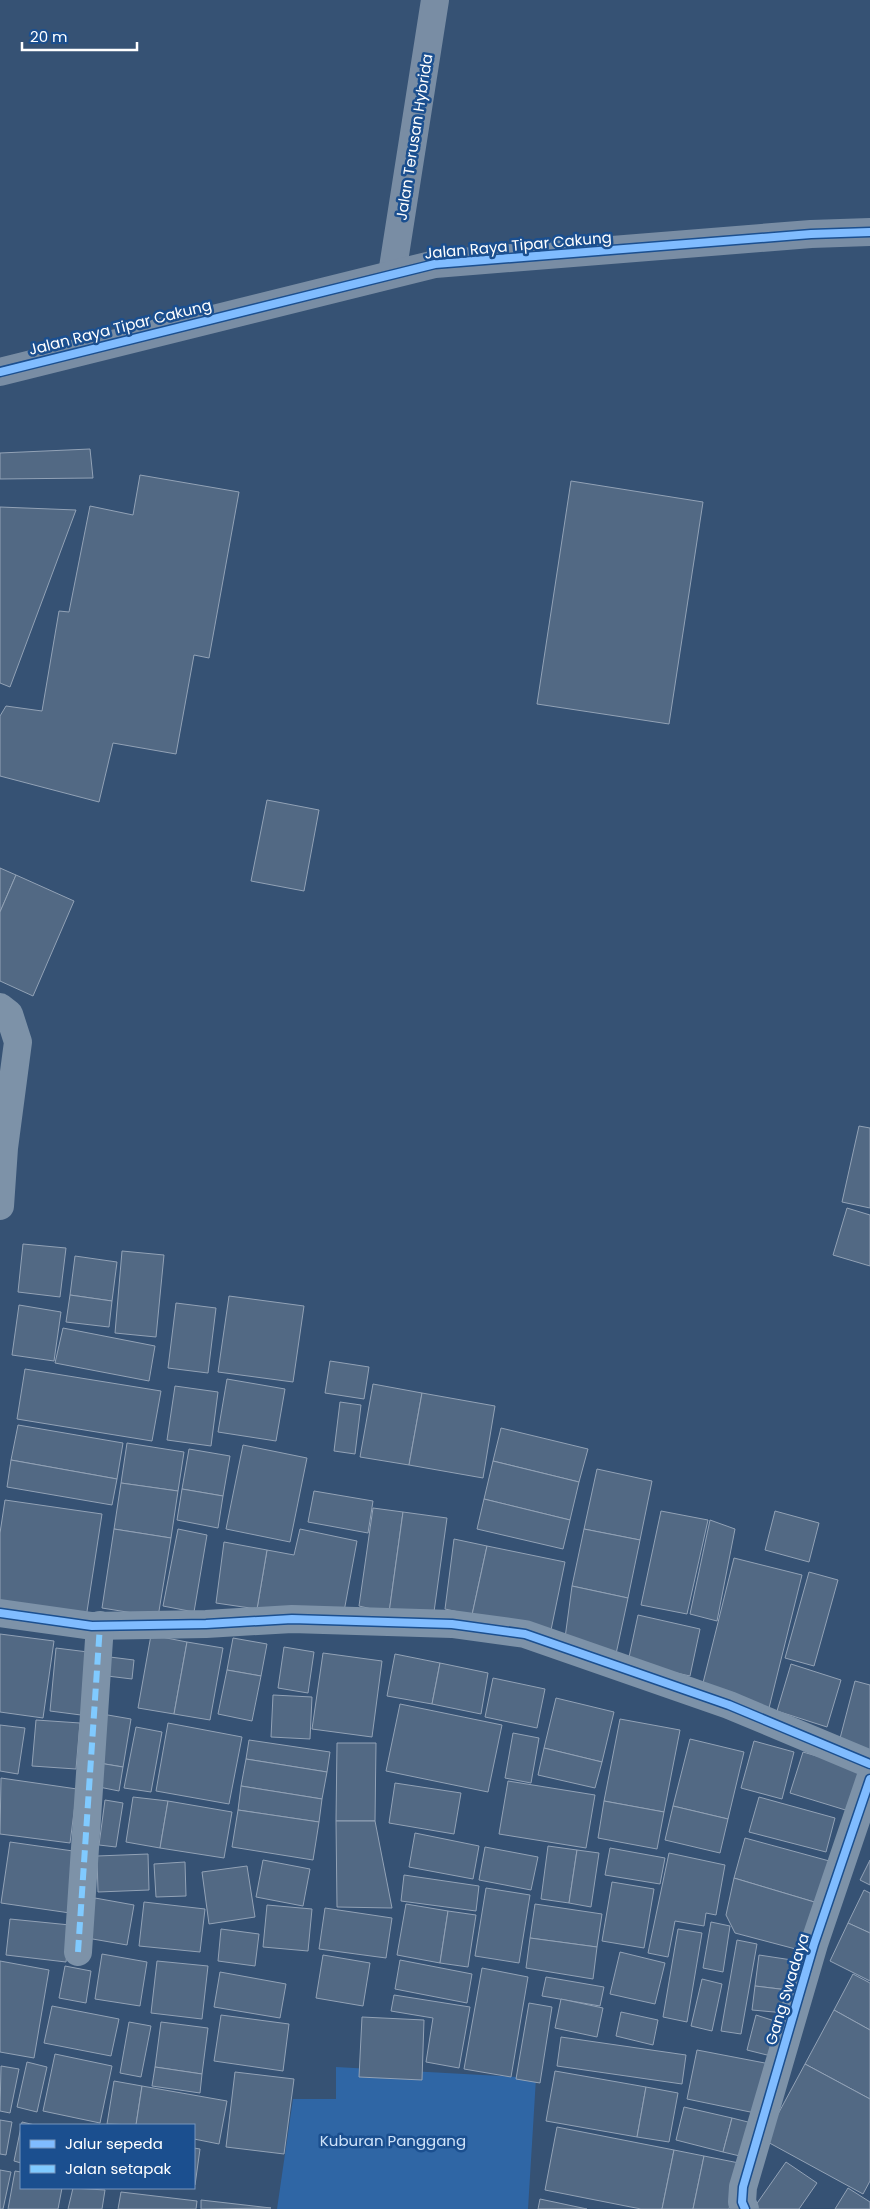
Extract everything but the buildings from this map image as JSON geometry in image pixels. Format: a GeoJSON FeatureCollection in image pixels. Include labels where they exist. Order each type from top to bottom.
{"type":"FeatureCollection","features":[{"type":"Feature","properties":{"kind":"street","name":"Jalan Terusan Hybrida"},"geometry":{"type":"LineString","coordinates":[[392,274],[435,0]]}},
{"type":"Feature","properties":{"kind":"street","name":"Jalan Raya Tipar Cakung"},"geometry":{"type":"LineString","coordinates":[[0,372],[435,264],[811,234],[870,232]]}},
{"type":"Feature","properties":{"kind":"street"},"geometry":{"type":"LineString","coordinates":[[0,1007],[9,1014],[18,1042],[4,1148],[0,1206]]}},
{"type":"Feature","properties":{"kind":"street"},"geometry":{"type":"LineString","coordinates":[[0,1613],[92,1626],[206,1624],[292,1619],[452,1624],[525,1634],[730,1705],[870,1764]]}},
{"type":"Feature","properties":{"kind":"street"},"geometry":{"type":"LineString","coordinates":[[78,1952],[100,1625]]}},
{"type":"Feature","properties":{"kind":"street","name":"Gang Swadaya"},"geometry":{"type":"LineString","coordinates":[[745,2209],[742,2202],[743,2187],[814,1944],[870,1779]]}},
{"type":"Feature","properties":{"kind":"green space","name":"Kuburan Panggang"},"geometry":{"type":"Polygon","coordinates":[[[336,2067],[536,2078],[528,2209],[277,2209],[293,2099],[336,2099],[336,2067]]]}},
{"type":"Feature","properties":{"kind":"marked path"},"geometry":{"type":"LineString","coordinates":[[78,1952],[100,1625]]}},
{"type":"Feature","properties":{"kind":"cycle path"},"geometry":{"type":"LineString","coordinates":[[0,372],[435,264],[811,234],[870,232]]}},
{"type":"Feature","properties":{"kind":"cycle path"},"geometry":{"type":"LineString","coordinates":[[0,1613],[92,1626],[206,1624],[292,1619],[452,1624],[525,1634],[729,1705],[870,1764]]}},
{"type":"Feature","properties":{"kind":"cycle path"},"geometry":{"type":"LineString","coordinates":[[745,2209],[742,2202],[743,2187],[814,1944],[870,1779]]}}]}
